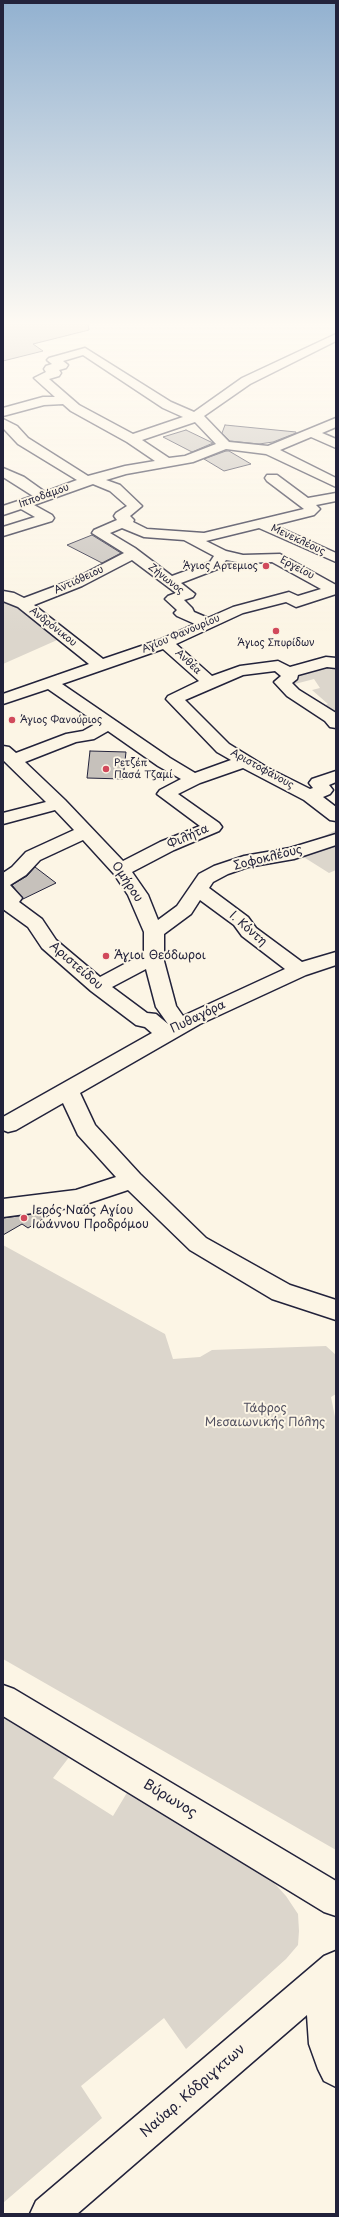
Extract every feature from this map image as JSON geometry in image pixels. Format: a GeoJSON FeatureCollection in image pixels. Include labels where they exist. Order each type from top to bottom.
{"type":"FeatureCollection","features":[{"type":"Feature","properties":{"kind":"street"},"geometry":{"type":"LineString","coordinates":[[10,427],[23,441],[90,480],[115,488],[135,506],[121,516],[125,521],[144,533],[190,538],[204,537],[309,512],[313,509],[272,478],[307,468]]}},
{"type":"Feature","properties":{"kind":"street"},"geometry":{"type":"LineString","coordinates":[[111,427],[132,439],[167,463]]}},
{"type":"Feature","properties":{"kind":"street"},"geometry":{"type":"LineString","coordinates":[[132,439],[164,427]]}},
{"type":"Feature","properties":{"kind":"street"},"geometry":{"type":"LineString","coordinates":[[207,427],[225,445],[269,450],[336,483]]}},
{"type":"Feature","properties":{"kind":"street"},"geometry":{"type":"LineString","coordinates":[[269,450],[322,427]]}},
{"type":"Feature","properties":{"kind":"street"},"geometry":{"type":"LineString","coordinates":[[310,432],[336,444]]}},
{"type":"Feature","properties":{"kind":"street","name":"Ιπποδάμου"},"geometry":{"type":"LineString","coordinates":[[3,511],[90,480],[124,470],[188,459],[225,445]]}},
{"type":"Feature","properties":{"kind":"street"},"geometry":{"type":"LineString","coordinates":[[3,472],[19,480],[42,496]]}},
{"type":"Feature","properties":{"kind":"street"},"geometry":{"type":"LineString","coordinates":[[304,503],[336,497]]}},
{"type":"Feature","properties":{"kind":"street"},"geometry":{"type":"LineString","coordinates":[[3,532],[47,518],[22,504]]}},
{"type":"Feature","properties":{"kind":"street","name":"Ζήνωνος"},"geometry":{"type":"LineString","coordinates":[[125,521],[99,533],[134,554],[188,594],[173,599],[187,610],[182,613],[208,623]]}},
{"type":"Feature","properties":{"kind":"street","name":"Μενεκλέους"},"geometry":{"type":"LineString","coordinates":[[259,523],[336,558]]}},
{"type":"Feature","properties":{"kind":"street","name":"Εργείου"},"geometry":{"type":"LineString","coordinates":[[190,538],[222,555],[243,559],[276,557],[335,589]]}},
{"type":"Feature","properties":{"kind":"street"},"geometry":{"type":"LineString","coordinates":[[317,549],[336,548]]}},
{"type":"Feature","properties":{"kind":"street","name":"Αντιόθειου"},"geometry":{"type":"LineString","coordinates":[[23,604],[77,582],[134,554]]}},
{"type":"Feature","properties":{"kind":"street"},"geometry":{"type":"LineString","coordinates":[[170,582],[215,565],[222,555]]}},
{"type":"Feature","properties":{"kind":"street","name":"Αγίου Φανουρίου"},"geometry":{"type":"LineString","coordinates":[[3,699],[165,643],[238,610],[289,597],[296,602],[335,589]]}},
{"type":"Feature","properties":{"kind":"street","name":"Ανδρόνικου"},"geometry":{"type":"LineString","coordinates":[[3,596],[9,596],[23,604],[100,665]]}},
{"type":"Feature","properties":{"kind":"street","name":"Ανθέα"},"geometry":{"type":"LineString","coordinates":[[165,643],[210,682]]}},
{"type":"Feature","properties":{"kind":"street","name":"Αριστοφάνους"},"geometry":{"type":"LineString","coordinates":[[336,662],[326,662],[283,670],[240,671],[210,682],[174,699],[223,748],[262,772],[310,796],[336,816]]}},
{"type":"Feature","properties":{"kind":"street"},"geometry":{"type":"LineString","coordinates":[[283,670],[291,676],[282,682],[293,693],[331,717],[336,723]]}},
{"type":"Feature","properties":{"kind":"street"},"geometry":{"type":"LineString","coordinates":[[50,683],[107,724],[118,729],[120,734],[194,779]]}},
{"type":"Feature","properties":{"kind":"street"},"geometry":{"type":"LineString","coordinates":[[9,756],[72,738],[88,735],[107,724]]}},
{"type":"Feature","properties":{"kind":"street","name":"Ομήρου"},"geometry":{"type":"LineString","coordinates":[[9,756],[59,804],[121,870],[138,895],[154,932],[154,961],[172,1029]]}},
{"type":"Feature","properties":{"kind":"street","name":"Φιλήτα"},"geometry":{"type":"LineString","coordinates":[[121,870],[167,846],[214,828],[166,794],[194,779],[246,761]]}},
{"type":"Feature","properties":{"kind":"street"},"geometry":{"type":"LineString","coordinates":[[310,796],[324,790],[318,783],[336,776]]}},
{"type":"Feature","properties":{"kind":"street"},"geometry":{"type":"LineString","coordinates":[[3,819],[59,804]]}},
{"type":"Feature","properties":{"kind":"street"},"geometry":{"type":"LineString","coordinates":[[3,881],[19,871],[34,856],[85,832]]}},
{"type":"Feature","properties":{"kind":"street","name":"Σοφοκλέους"},"geometry":{"type":"LineString","coordinates":[[154,932],[184,910],[206,878],[221,870],[244,862],[294,853],[336,839]]}},
{"type":"Feature","properties":{"kind":"street","name":"Αριστείδου"},"geometry":{"type":"LineString","coordinates":[[3,888],[12,898],[7,903],[35,923],[49,944],[98,986],[143,1020],[149,1019],[172,1029]]}},
{"type":"Feature","properties":{"kind":"street","name":"Ι. Κόντη"},"geometry":{"type":"LineString","coordinates":[[198,888],[241,921],[249,932],[299,970]]}},
{"type":"Feature","properties":{"kind":"street","name":"Πυθαγόρα"},"geometry":{"type":"LineString","coordinates":[[8,1124],[68,1091],[172,1029],[299,970],[336,958]]}},
{"type":"Feature","properties":{"kind":"street"},"geometry":{"type":"LineString","coordinates":[[98,986],[137,965],[154,961]]}},
{"type":"Feature","properties":{"kind":"street"},"geometry":{"type":"LineString","coordinates":[[68,1091],[86,1129],[132,1180],[204,1248],[281,1292],[325,1307]]}},
{"type":"Feature","properties":{"kind":"street"},"geometry":{"type":"LineString","coordinates":[[3,1208],[77,1198],[132,1180]]}},
{"type":"Feature","properties":{"kind":"street","name":"Βύρωνος"},"geometry":{"type":"LineString","coordinates":[[3,1699],[336,1900]]}},
{"type":"Feature","properties":{"kind":"street"},"geometry":{"type":"LineString","coordinates":[[329,1974],[326,2044],[336,2069]]}},
{"type":"Feature","properties":{"kind":"street","name":"Ναύαρ. Κόδριγκτων"},"geometry":{"type":"LineString","coordinates":[[49,2214],[329,1974]]}},
{"type":"Feature","properties":{"kind":"green space"},"geometry":{"type":"Polygon","coordinates":[[[3,597],[64,637],[3,664],[3,597]]]}},
{"type":"Feature","properties":{"kind":"green space"},"geometry":{"type":"Polygon","coordinates":[[[336,665],[336,718],[321,707],[328,704],[312,690],[320,688],[314,679],[291,685],[298,673],[336,665]]]}},
{"type":"Feature","properties":{"kind":"green space"},"geometry":{"type":"Polygon","coordinates":[[[336,830],[336,870],[329,873],[294,851],[336,830]]]}},
{"type":"Feature","properties":{"kind":"green space","name":"Τάφρος Μεσαιωνικής Πόλης"},"geometry":{"type":"Polygon","coordinates":[[[3,1245],[165,1334],[173,1359],[200,1357],[212,1350],[326,1346],[336,1355],[336,1394],[331,1397],[336,1422],[336,1850],[3,1659],[3,1245]]]}},
{"type":"Feature","properties":{"kind":"green space"},"geometry":{"type":"Polygon","coordinates":[[[3,1716],[70,1756],[53,1778],[113,1816],[128,1791],[266,1874],[286,1896],[298,1914],[299,1931],[298,1945],[286,1959],[186,2049],[164,2018],[81,2086],[102,2118],[3,2203],[3,1716]]]}},
{"type":"Feature","properties":{"kind":"building"},"geometry":{"type":"Polygon","coordinates":[[[224,427],[250,427],[296,432],[273,442],[259,444],[230,441],[222,433],[224,427]]]}},
{"type":"Feature","properties":{"kind":"building"},"geometry":{"type":"Polygon","coordinates":[[[186,430],[213,443],[192,452],[163,437],[186,430]]]}},
{"type":"Feature","properties":{"kind":"building"},"geometry":{"type":"Polygon","coordinates":[[[229,451],[251,464],[224,471],[204,459],[229,451]]]}},
{"type":"Feature","properties":{"kind":"building"},"geometry":{"type":"Polygon","coordinates":[[[92,535],[121,553],[102,563],[67,545],[92,535]]]}},
{"type":"Feature","properties":{"kind":"building","name":"Ρετζέπ Πασά Τζαμί"},"geometry":{"type":"Polygon","coordinates":[[[90,751],[126,752],[123,779],[87,778],[90,751]]]}},
{"type":"Feature","properties":{"kind":"building"},"geometry":{"type":"Polygon","coordinates":[[[35,867],[56,883],[23,899],[12,885],[27,876],[35,867]]]}},
{"type":"Feature","properties":{"kind":"building","name":"Ιερός Ναός Αγίου Ιωάννου Προδρόμου"},"geometry":{"type":"Polygon","coordinates":[[[56,1211],[28,1228],[22,1224],[3,1235],[3,1218],[56,1211]]]}},
{"type":"Feature","properties":{"kind":"place","name":"Άγιος Αρτεμιος"},"geometry":{"type":"Point","coordinates":[266,566]}},
{"type":"Feature","properties":{"kind":"place","name":"Άγιος Σπυρίδων"},"geometry":{"type":"Point","coordinates":[276,631]}},
{"type":"Feature","properties":{"kind":"place","name":"Άγιος Φανούριος"},"geometry":{"type":"Point","coordinates":[12,720]}},
{"type":"Feature","properties":{"kind":"place","name":"Ρετζέπ Πασά Τζαμί"},"geometry":{"type":"Point","coordinates":[106,769]}},
{"type":"Feature","properties":{"kind":"place","name":"Άγιοι Θεόδωροι"},"geometry":{"type":"Point","coordinates":[106,956]}},
{"type":"Feature","properties":{"kind":"place","name":"Ιερός Ναός Αγίου Ιωάννου Προδρόμου"},"geometry":{"type":"Point","coordinates":[24,1218]}}]}
